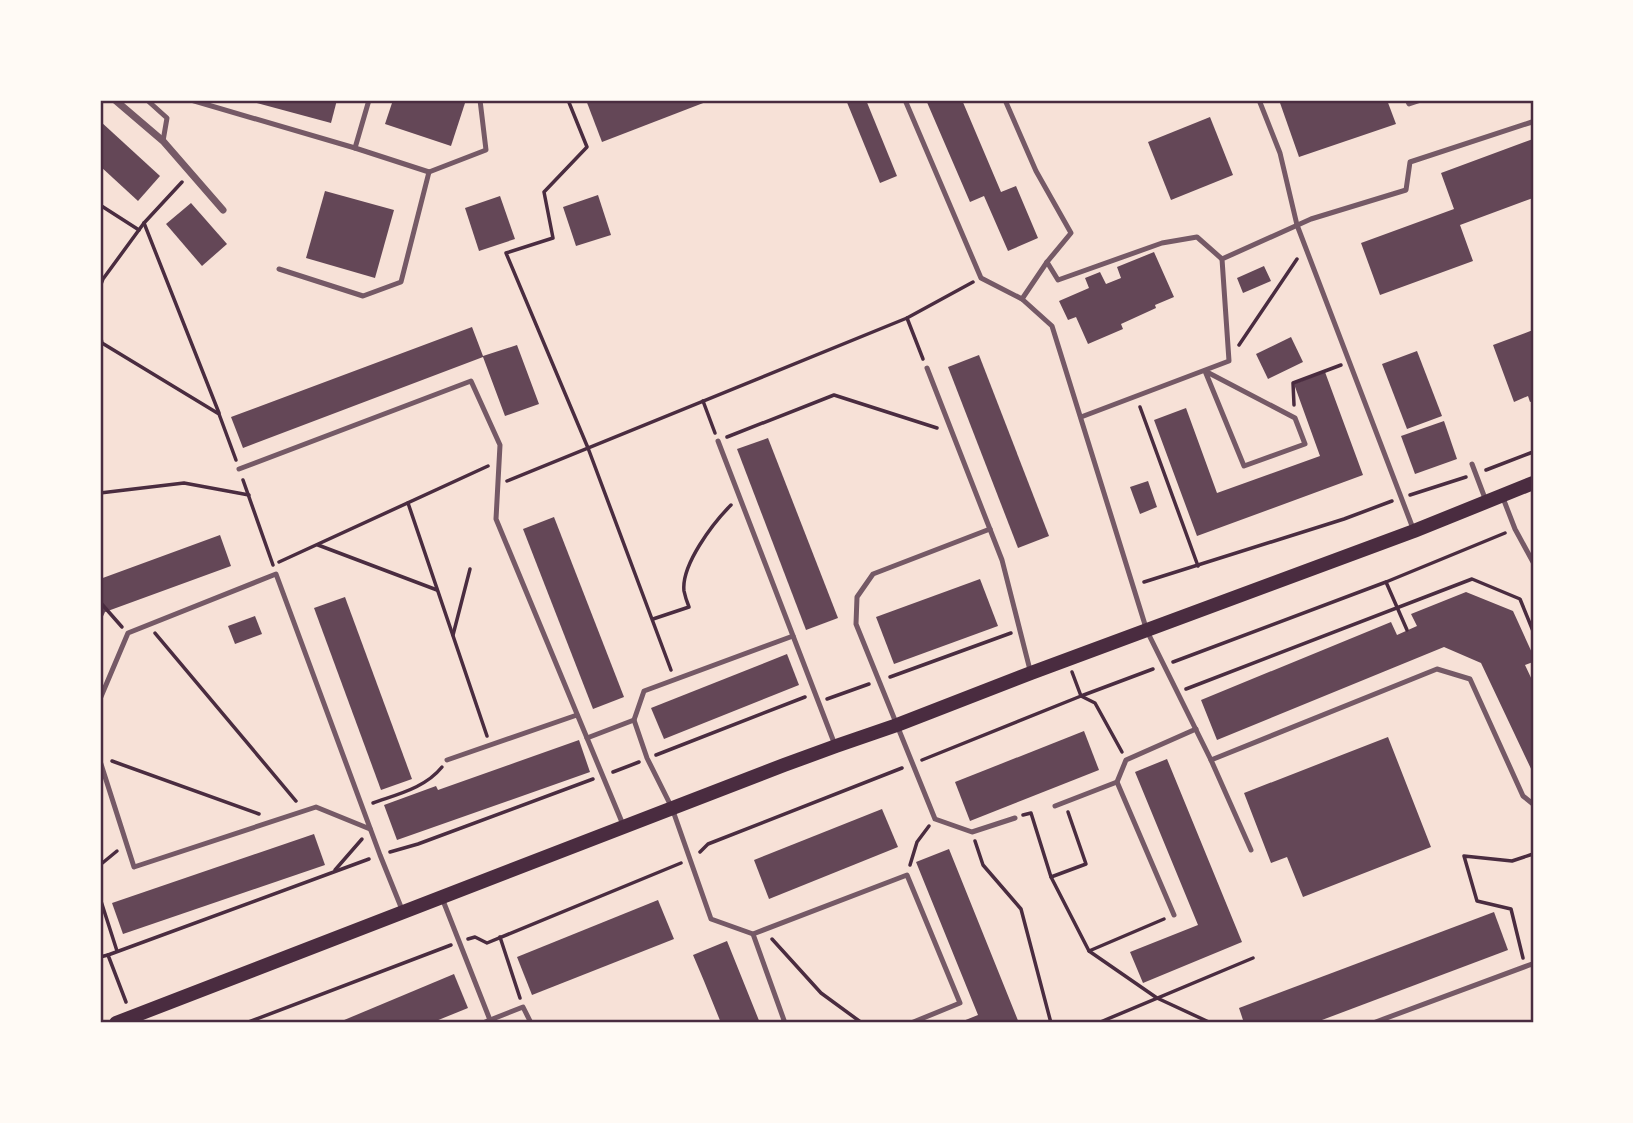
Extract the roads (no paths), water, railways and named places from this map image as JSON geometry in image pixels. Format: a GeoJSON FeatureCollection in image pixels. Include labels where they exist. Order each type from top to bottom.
{"type":"FeatureCollection","features":[{"type":"Feature","properties":{"kind":"main road"},"geometry":{"type":"LineString","coordinates":[[116,1023],[672,808],[1414,531],[1533,483]]}},
{"type":"Feature","properties":{"kind":"street"},"geometry":{"type":"LineString","coordinates":[[115,100],[163,141],[223,210]]}},
{"type":"Feature","properties":{"kind":"lane"},"geometry":{"type":"LineString","coordinates":[[146,100],[167,118],[163,141]]}},
{"type":"Feature","properties":{"kind":"lane"},"geometry":{"type":"LineString","coordinates":[[191,100],[429,172],[486,150],[480,100]]}},
{"type":"Feature","properties":{"kind":"lane"},"geometry":{"type":"LineString","coordinates":[[355,148],[369,100]]}},
{"type":"Feature","properties":{"kind":"lane"},"geometry":{"type":"LineString","coordinates":[[905,100],[981,278],[1022,299],[1052,326],[1147,631],[1211,760],[1251,850]]}},
{"type":"Feature","properties":{"kind":"lane"},"geometry":{"type":"LineString","coordinates":[[1005,100],[1036,171],[1071,233],[1022,299]]}},
{"type":"Feature","properties":{"kind":"lane"},"geometry":{"type":"LineString","coordinates":[[1259,100],[1280,153],[1297,225],[1414,531]]}},
{"type":"Feature","properties":{"kind":"lane"},"geometry":{"type":"LineString","coordinates":[[1407,100],[1409,104],[1421,100]]}},
{"type":"Feature","properties":{"kind":"lane"},"geometry":{"type":"LineString","coordinates":[[1223,259],[1311,219],[1406,190],[1410,162],[1533,123]]}},
{"type":"Feature","properties":{"kind":"lane"},"geometry":{"type":"LineString","coordinates":[[279,269],[363,296],[401,282],[429,172]]}},
{"type":"Feature","properties":{"kind":"lane"},"geometry":{"type":"LineString","coordinates":[[1047,262],[1058,280],[1162,243],[1197,237],[1223,259],[1228,362],[1081,416]]}},
{"type":"Feature","properties":{"kind":"lane"},"geometry":{"type":"LineString","coordinates":[[927,368],[1002,560],[1031,673]]}},
{"type":"Feature","properties":{"kind":"lane"},"geometry":{"type":"LineString","coordinates":[[1205,371],[1295,418],[1305,444],[1244,466],[1205,371]]}},
{"type":"Feature","properties":{"kind":"lane"},"geometry":{"type":"LineString","coordinates":[[239,469],[471,381],[500,445],[496,519],[624,827]]}},
{"type":"Feature","properties":{"kind":"lane"},"geometry":{"type":"LineString","coordinates":[[718,441],[836,746]]}},
{"type":"Feature","properties":{"kind":"lane"},"geometry":{"type":"LineString","coordinates":[[1472,464],[1486,501]]}},
{"type":"Feature","properties":{"kind":"lane"},"geometry":{"type":"LineString","coordinates":[[1502,495],[1515,529],[1533,563]]}},
{"type":"Feature","properties":{"kind":"lane"},"geometry":{"type":"LineString","coordinates":[[990,530],[873,574],[857,597],[856,624],[935,819],[972,832],[1014,818]]}},
{"type":"Feature","properties":{"kind":"lane"},"geometry":{"type":"LineString","coordinates":[[100,699],[128,633],[276,574],[370,829],[404,912]]}},
{"type":"Feature","properties":{"kind":"lane"},"geometry":{"type":"LineString","coordinates":[[793,636],[644,691],[634,720],[648,758],[672,808],[711,919],[753,934],[907,875],[960,1003],[911,1023]]}},
{"type":"Feature","properties":{"kind":"lane"},"geometry":{"type":"LineString","coordinates":[[1211,760],[1437,668],[1470,679],[1523,796],[1533,804]]}},
{"type":"Feature","properties":{"kind":"lane"},"geometry":{"type":"LineString","coordinates":[[447,760],[577,715]]}},
{"type":"Feature","properties":{"kind":"lane"},"geometry":{"type":"LineString","coordinates":[[587,738],[634,720]]}},
{"type":"Feature","properties":{"kind":"lane"},"geometry":{"type":"LineString","coordinates":[[1174,915],[1117,782],[1126,760],[1196,729]]}},
{"type":"Feature","properties":{"kind":"lane"},"geometry":{"type":"LineString","coordinates":[[100,761],[134,867],[316,807],[370,829]]}},
{"type":"Feature","properties":{"kind":"lane"},"geometry":{"type":"LineString","coordinates":[[1055,806],[1117,782]]}},
{"type":"Feature","properties":{"kind":"lane"},"geometry":{"type":"LineString","coordinates":[[442,898],[460,942],[486,1022],[523,1007],[531,1023]]}},
{"type":"Feature","properties":{"kind":"lane"},"geometry":{"type":"LineString","coordinates":[[753,934],[785,1023]]}},
{"type":"Feature","properties":{"kind":"lane"},"geometry":{"type":"LineString","coordinates":[[1373,1023],[1525,966],[1533,966]]}},
{"type":"Feature","properties":{"kind":"lane"},"geometry":{"type":"LineString","coordinates":[[1527,1023],[1533,1023]]}}]}
